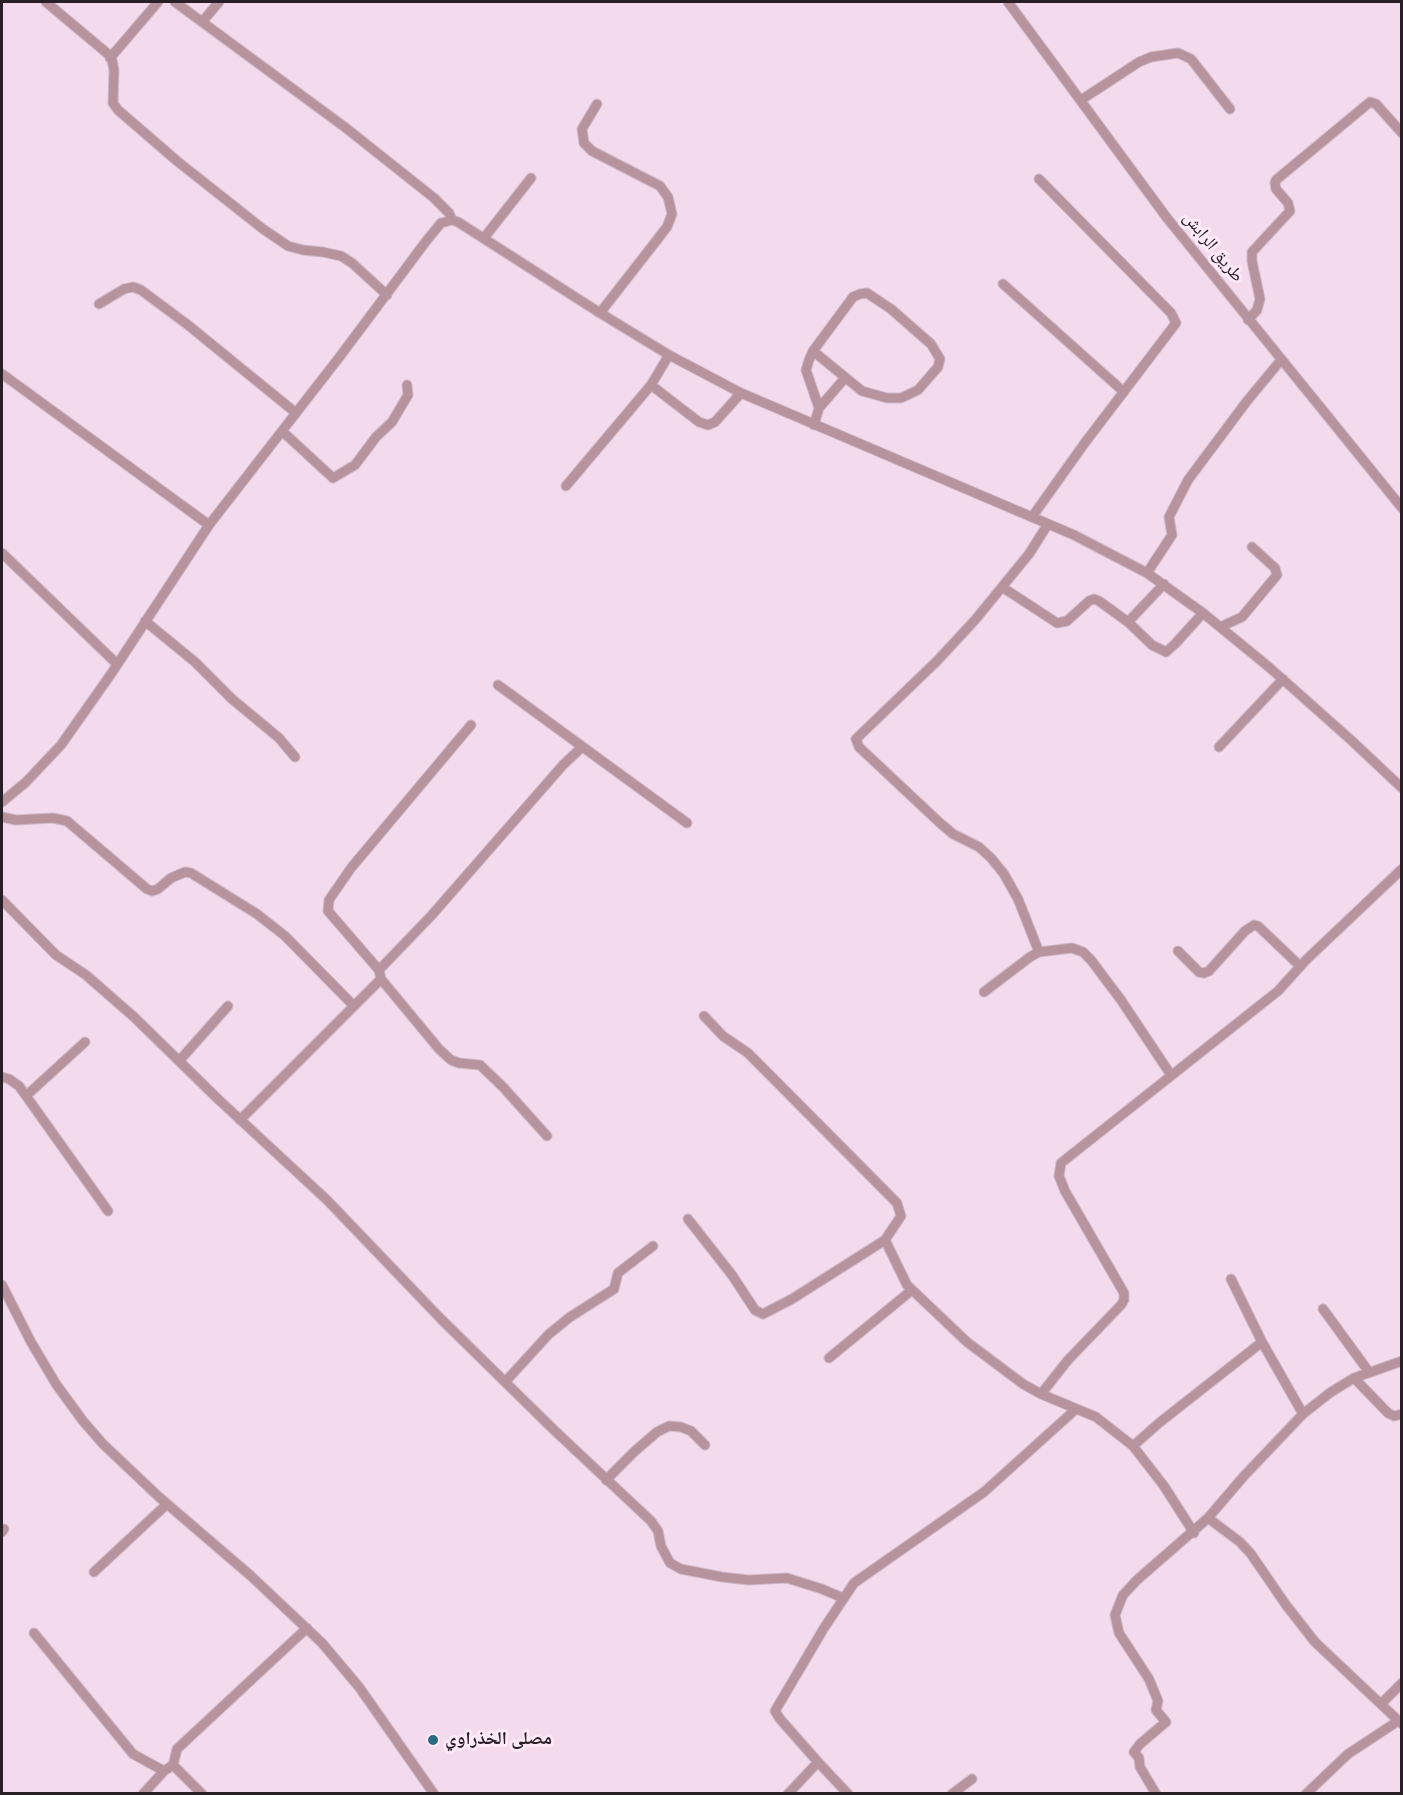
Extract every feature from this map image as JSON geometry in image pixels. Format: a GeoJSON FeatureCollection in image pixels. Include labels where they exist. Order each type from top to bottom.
{"type":"FeatureCollection","features":[{"type":"Feature","properties":{"kind":"street"},"geometry":{"type":"LineString","coordinates":[[46,2],[110,58],[114,70],[113,103],[118,110],[177,161],[263,230],[288,246],[341,256],[352,262],[387,295]]}},
{"type":"Feature","properties":{"kind":"street"},"geometry":{"type":"LineString","coordinates":[[110,58],[158,2]]}},
{"type":"Feature","properties":{"kind":"street"},"geometry":{"type":"LineString","coordinates":[[175,2],[346,128],[434,198],[449,213],[452,220]]}},
{"type":"Feature","properties":{"kind":"street"},"geometry":{"type":"LineString","coordinates":[[202,22],[219,2]]}},
{"type":"Feature","properties":{"kind":"street","name":"طريق الرابش"},"geometry":{"type":"LineString","coordinates":[[1008,2],[1167,218],[1401,508]]}},
{"type":"Feature","properties":{"kind":"street"},"geometry":{"type":"LineString","coordinates":[[1081,100],[1139,62],[1151,57],[1178,53],[1191,59],[1230,110]]}},
{"type":"Feature","properties":{"kind":"street"},"geometry":{"type":"LineString","coordinates":[[1248,320],[1257,310],[1260,299],[1252,252],[1290,211],[1288,203],[1276,189],[1276,180],[1370,102],[1376,104],[1401,133]]}},
{"type":"Feature","properties":{"kind":"street"},"geometry":{"type":"LineString","coordinates":[[597,104],[582,129],[584,143],[592,151],[660,186],[668,196],[672,214],[667,227],[600,313]]}},
{"type":"Feature","properties":{"kind":"street"},"geometry":{"type":"LineString","coordinates":[[484,238],[531,178]]}},
{"type":"Feature","properties":{"kind":"street"},"geometry":{"type":"LineString","coordinates":[[1032,518],[1084,444],[1176,323],[1175,318],[1039,179]]}},
{"type":"Feature","properties":{"kind":"street"},"geometry":{"type":"LineString","coordinates":[[2,800],[33,775],[61,745],[209,525],[436,228],[452,220],[669,355],[741,393],[1083,539],[1147,573],[1220,627],[1283,679],[1401,788]]}},
{"type":"Feature","properties":{"kind":"street"},"geometry":{"type":"LineString","coordinates":[[1003,284],[1125,392]]}},
{"type":"Feature","properties":{"kind":"street"},"geometry":{"type":"LineString","coordinates":[[99,304],[124,289],[133,287],[141,290],[188,325],[296,414]]}},
{"type":"Feature","properties":{"kind":"street"},"geometry":{"type":"LineString","coordinates":[[813,351],[862,391],[887,398],[901,398],[918,390],[938,367],[940,359],[937,351],[920,332],[891,309],[867,293],[853,297],[813,351],[806,370],[819,408]]}},
{"type":"Feature","properties":{"kind":"street"},"geometry":{"type":"LineString","coordinates":[[566,486],[651,385],[669,355]]}},
{"type":"Feature","properties":{"kind":"street"},"geometry":{"type":"LineString","coordinates":[[1147,573],[1172,536],[1169,517],[1188,480],[1246,401],[1281,360]]}},
{"type":"Feature","properties":{"kind":"street"},"geometry":{"type":"LineString","coordinates":[[2,374],[209,525]]}},
{"type":"Feature","properties":{"kind":"street"},"geometry":{"type":"LineString","coordinates":[[814,424],[819,408],[845,378]]}},
{"type":"Feature","properties":{"kind":"street"},"geometry":{"type":"LineString","coordinates":[[282,431],[333,478],[355,465],[376,437],[392,422],[408,395],[407,384]]}},
{"type":"Feature","properties":{"kind":"street"},"geometry":{"type":"LineString","coordinates":[[651,385],[699,422],[708,425],[715,422],[741,393]]}},
{"type":"Feature","properties":{"kind":"street"},"geometry":{"type":"LineString","coordinates":[[1039,952],[1018,899],[1004,874],[991,858],[940,823],[857,743],[856,739],[937,661],[1029,554],[1048,524]]}},
{"type":"Feature","properties":{"kind":"street"},"geometry":{"type":"LineString","coordinates":[[1220,627],[1242,617],[1277,575],[1275,568],[1252,547]]}},
{"type":"Feature","properties":{"kind":"street"},"geometry":{"type":"LineString","coordinates":[[2,553],[117,664]]}},
{"type":"Feature","properties":{"kind":"street"},"geometry":{"type":"LineString","coordinates":[[1128,622],[1164,584]]}},
{"type":"Feature","properties":{"kind":"street"},"geometry":{"type":"LineString","coordinates":[[1002,587],[1057,623],[1067,621],[1094,599],[1128,622],[1152,645],[1166,652],[1203,614]]}},
{"type":"Feature","properties":{"kind":"street"},"geometry":{"type":"LineString","coordinates":[[145,621],[195,662],[232,699],[279,738],[295,757]]}},
{"type":"Feature","properties":{"kind":"street"},"geometry":{"type":"LineString","coordinates":[[1219,747],[1283,679]]}},
{"type":"Feature","properties":{"kind":"street"},"geometry":{"type":"LineString","coordinates":[[498,685],[687,823]]}},
{"type":"Feature","properties":{"kind":"street"},"geometry":{"type":"LineString","coordinates":[[471,725],[357,860],[329,900],[327,911],[380,974],[415,1021],[451,1060],[480,1065],[547,1137]]}},
{"type":"Feature","properties":{"kind":"street"},"geometry":{"type":"LineString","coordinates":[[240,1120],[353,1005],[556,772],[582,747]]}},
{"type":"Feature","properties":{"kind":"street"},"geometry":{"type":"LineString","coordinates":[[2,817],[16,820],[52,818],[67,821],[152,891],[171,878],[185,872],[191,873],[257,914],[285,936],[353,1005]]}},
{"type":"Feature","properties":{"kind":"street"},"geometry":{"type":"LineString","coordinates":[[1041,1394],[1085,1341],[1121,1305],[1125,1297],[1065,1191],[1059,1176],[1059,1166],[1063,1160],[1278,991],[1300,966],[1401,869]]}},
{"type":"Feature","properties":{"kind":"street"},"geometry":{"type":"LineString","coordinates":[[2,900],[56,955],[104,989],[327,1200],[424,1302],[656,1527],[664,1554],[670,1563],[681,1569],[722,1577],[748,1580],[787,1578],[843,1598]]}},
{"type":"Feature","properties":{"kind":"street"},"geometry":{"type":"LineString","coordinates":[[1178,951],[1199,972],[1204,973],[1209,971],[1245,931],[1254,925],[1258,926],[1300,966]]}},
{"type":"Feature","properties":{"kind":"street"},"geometry":{"type":"LineString","coordinates":[[984,992],[1039,952],[1072,948],[1083,952],[1121,1000],[1171,1075]]}},
{"type":"Feature","properties":{"kind":"street"},"geometry":{"type":"LineString","coordinates":[[179,1061],[228,1006]]}},
{"type":"Feature","properties":{"kind":"street"},"geometry":{"type":"LineString","coordinates":[[688,1219],[732,1275],[755,1310],[763,1314],[792,1299],[885,1240],[901,1216],[897,1203],[748,1053],[723,1036],[704,1016]]}},
{"type":"Feature","properties":{"kind":"street"},"geometry":{"type":"LineString","coordinates":[[27,1095],[85,1042]]}},
{"type":"Feature","properties":{"kind":"street"},"geometry":{"type":"LineString","coordinates":[[2,1077],[19,1086],[27,1095],[108,1211]]}},
{"type":"Feature","properties":{"kind":"street"},"geometry":{"type":"LineString","coordinates":[[885,1240],[903,1278],[912,1290],[949,1326],[992,1362],[1041,1394],[1107,1424],[1133,1446],[1164,1486],[1194,1533]]}},
{"type":"Feature","properties":{"kind":"street"},"geometry":{"type":"LineString","coordinates":[[505,1382],[549,1334],[570,1317],[612,1292],[616,1286],[618,1273],[653,1246]]}},
{"type":"Feature","properties":{"kind":"street"},"geometry":{"type":"LineString","coordinates":[[1231,1279],[1262,1342],[1302,1414]]}},
{"type":"Feature","properties":{"kind":"street"},"geometry":{"type":"LineString","coordinates":[[2,1288],[31,1342],[70,1405],[103,1444],[167,1504],[251,1576],[322,1643],[359,1687],[434,1794]]}},
{"type":"Feature","properties":{"kind":"street"},"geometry":{"type":"LineString","coordinates":[[830,1358],[912,1290]]}},
{"type":"Feature","properties":{"kind":"street"},"geometry":{"type":"LineString","coordinates":[[1323,1309],[1369,1372]]}},
{"type":"Feature","properties":{"kind":"street"},"geometry":{"type":"LineString","coordinates":[[1133,1446],[1262,1342]]}},
{"type":"Feature","properties":{"kind":"street"},"geometry":{"type":"LineString","coordinates":[[1156,1794],[1134,1752],[1166,1722],[1156,1710],[1158,1701],[1149,1679],[1119,1633],[1115,1615],[1124,1595],[1137,1580],[1194,1533],[1302,1414],[1354,1378],[1401,1361]]}},
{"type":"Feature","properties":{"kind":"street"},"geometry":{"type":"LineString","coordinates":[[1354,1378],[1388,1413],[1394,1416],[1401,1414]]}},
{"type":"Feature","properties":{"kind":"street"},"geometry":{"type":"LineString","coordinates":[[848,1794],[775,1711],[854,1583],[984,1492],[1076,1408]]}},
{"type":"Feature","properties":{"kind":"street"},"geometry":{"type":"LineString","coordinates":[[606,1480],[657,1432],[669,1426],[681,1427],[690,1431],[705,1446]]}},
{"type":"Feature","properties":{"kind":"street"},"geometry":{"type":"LineString","coordinates":[[94,1572],[167,1504]]}},
{"type":"Feature","properties":{"kind":"street"},"geometry":{"type":"LineString","coordinates":[[1208,1518],[1240,1542],[1251,1554],[1315,1642],[1400,1722],[1348,1754],[1306,1794]]}},
{"type":"Feature","properties":{"kind":"street"},"geometry":{"type":"LineString","coordinates":[[143,1794],[164,1771],[173,1765],[177,1749],[307,1628]]}},
{"type":"Feature","properties":{"kind":"street"},"geometry":{"type":"LineString","coordinates":[[34,1633],[133,1754],[164,1771]]}},
{"type":"Feature","properties":{"kind":"street"},"geometry":{"type":"LineString","coordinates":[[1381,1704],[1401,1683]]}},
{"type":"Feature","properties":{"kind":"street"},"geometry":{"type":"LineString","coordinates":[[788,1794],[818,1762]]}},
{"type":"Feature","properties":{"kind":"street"},"geometry":{"type":"LineString","coordinates":[[173,1765],[202,1794]]}},
{"type":"Feature","properties":{"kind":"street"},"geometry":{"type":"LineString","coordinates":[[952,1794],[972,1779]]}},
{"type":"Feature","properties":{"kind":"place","name":"مصلى الخذراوي"},"geometry":{"type":"Point","coordinates":[433,1740]}}]}
